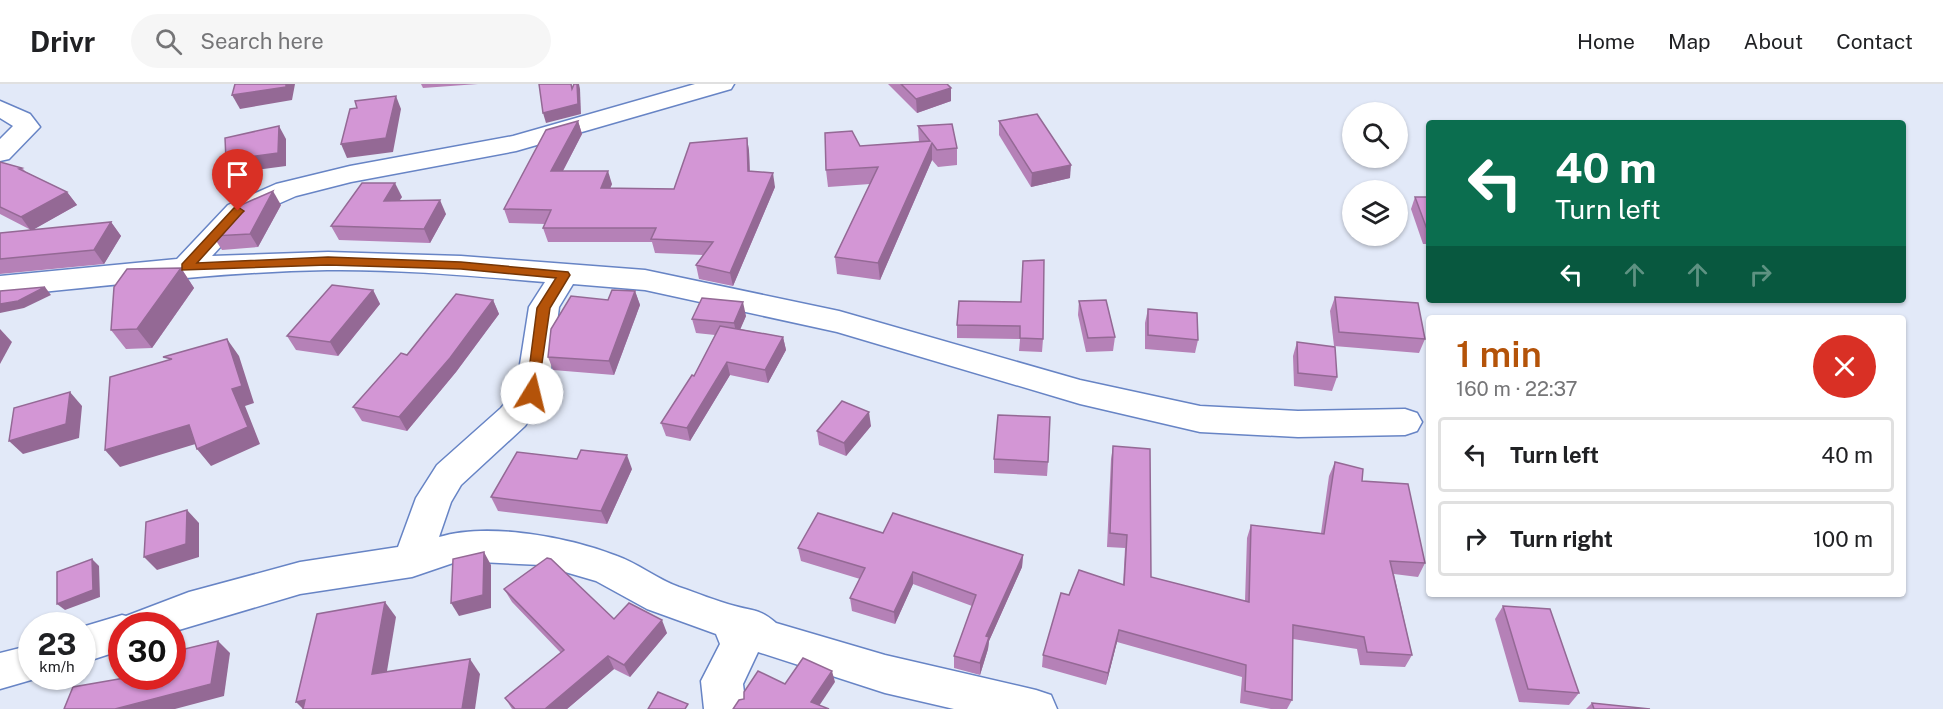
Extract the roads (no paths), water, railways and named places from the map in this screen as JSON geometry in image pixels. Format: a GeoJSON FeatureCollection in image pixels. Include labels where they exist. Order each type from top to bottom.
{"type":"FeatureCollection","features":[{"type":"Feature","properties":{"kind":"street"},"geometry":{"type":"LineString","coordinates":[[186,267],[238,211],[286,190],[380,168],[516,143],[722,84]]}},
{"type":"Feature","properties":{"kind":"street"},"geometry":{"type":"LineString","coordinates":[[0,108],[21,119],[27,127],[0,153]]}},
{"type":"Feature","properties":{"kind":"street"},"geometry":{"type":"LineString","coordinates":[[0,286],[113,277],[186,267],[338,261],[461,266],[645,280],[816,317],[907,340],[1080,392],[1200,419],[1298,424],[1405,422]]}},
{"type":"Feature","properties":{"kind":"street"},"geometry":{"type":"LineString","coordinates":[[412,561],[434,498],[449,475],[513,417],[532,393],[544,308],[564,275]]}},
{"type":"Feature","properties":{"kind":"street"},"geometry":{"type":"LineString","coordinates":[[181,612],[300,578],[412,561],[459,546],[541,550],[606,568],[661,597],[736,624],[750,625],[764,637],[826,654],[885,674],[1036,709]]}},
{"type":"Feature","properties":{"kind":"street"},"geometry":{"type":"LineString","coordinates":[[725,709],[722,681],[734,663],[740,644],[736,635],[736,624]]}},
{"type":"Feature","properties":{"kind":"street"},"geometry":{"type":"LineString","coordinates":[[0,671],[18,666]]}}]}
